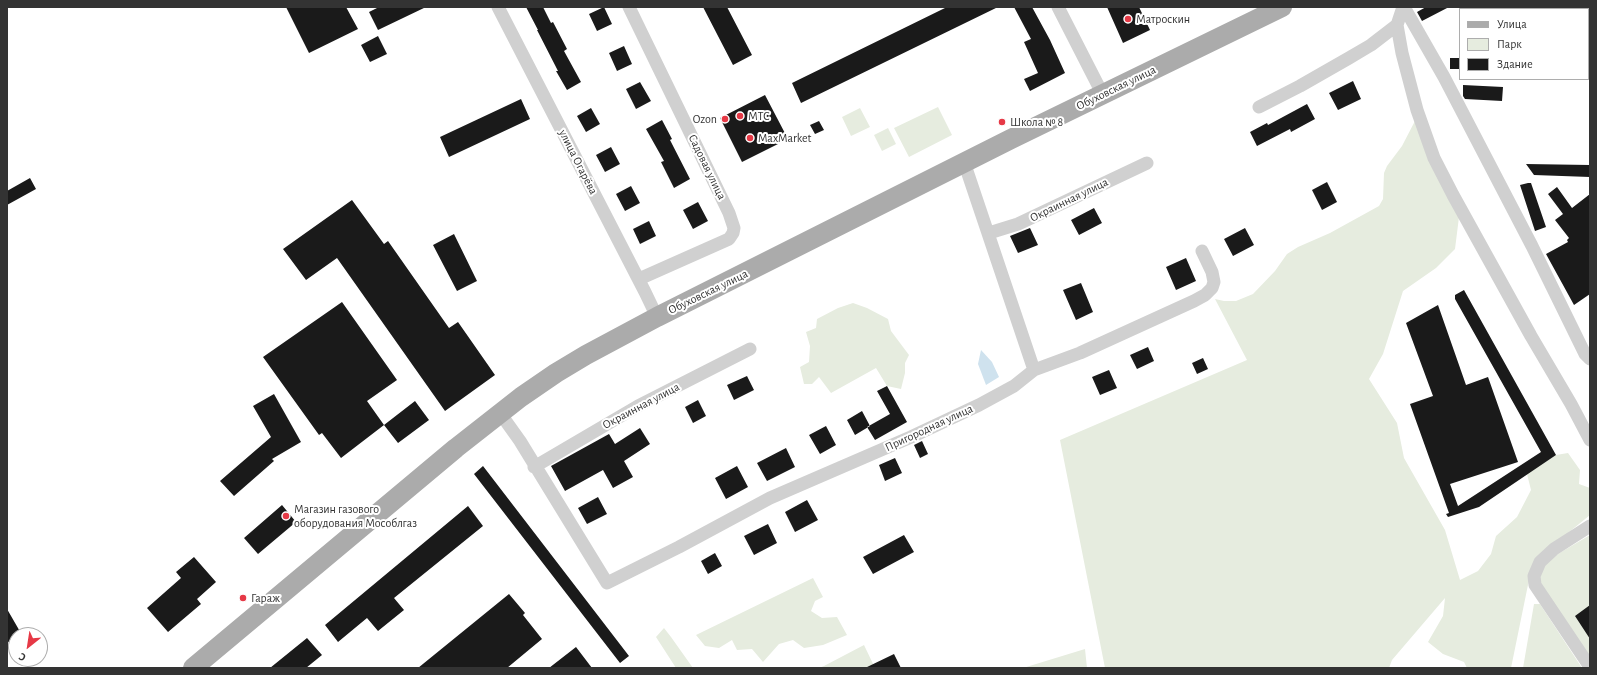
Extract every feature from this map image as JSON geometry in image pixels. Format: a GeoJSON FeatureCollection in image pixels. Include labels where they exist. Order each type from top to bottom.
{"type":"FeatureCollection","features":[{"type":"Feature","properties":{"kind":"main road","name":"Обуховская улица"},"geometry":{"type":"LineString","coordinates":[[193,668],[456,448],[500,413],[556,372],[657,317],[964,162],[1282,7]]}},
{"type":"Feature","properties":{"kind":"street","name":"улица Огарёва"},"geometry":{"type":"LineString","coordinates":[[498,7],[639,279],[657,317]]}},
{"type":"Feature","properties":{"kind":"street","name":"Садовая улица"},"geometry":{"type":"LineString","coordinates":[[630,7],[729,213],[734,228],[729,239],[639,279]]}},
{"type":"Feature","properties":{"kind":"street"},"geometry":{"type":"LineString","coordinates":[[1058,7],[1103,95]]}},
{"type":"Feature","properties":{"kind":"street"},"geometry":{"type":"LineString","coordinates":[[1258,107],[1300,86],[1371,45],[1397,25],[1404,7]]}},
{"type":"Feature","properties":{"kind":"street"},"geometry":{"type":"LineString","coordinates":[[1404,7],[1444,77],[1532,246],[1585,354],[1590,359]]}},
{"type":"Feature","properties":{"kind":"street"},"geometry":{"type":"LineString","coordinates":[[1397,25],[1402,53],[1417,110],[1434,158],[1452,195],[1590,440]]}},
{"type":"Feature","properties":{"kind":"street"},"geometry":{"type":"LineString","coordinates":[[964,162],[1034,370]]}},
{"type":"Feature","properties":{"kind":"street","name":"Окраинная улица"},"geometry":{"type":"LineString","coordinates":[[989,233],[1018,224],[1147,163]]}},
{"type":"Feature","properties":{"kind":"street","name":"Пригородная улица"},"geometry":{"type":"LineString","coordinates":[[534,467],[607,583],[679,547],[770,498],[911,437],[979,405],[1014,386],[1034,370],[1080,353],[1194,302],[1205,295],[1212,288],[1214,282],[1212,272],[1202,251]]}},
{"type":"Feature","properties":{"kind":"street","name":"Окраинная улица"},"geometry":{"type":"LineString","coordinates":[[534,467],[638,406],[750,349]]}},
{"type":"Feature","properties":{"kind":"street"},"geometry":{"type":"LineString","coordinates":[[500,413],[520,442],[534,467]]}},
{"type":"Feature","properties":{"kind":"street"},"geometry":{"type":"LineString","coordinates":[[1590,526],[1554,549],[1540,562],[1534,576],[1535,585],[1590,667]]}},
{"type":"Feature","properties":{"kind":"green space"},"geometry":{"type":"Polygon","coordinates":[[[938,107],[952,135],[909,157],[894,128],[938,107]]]}},
{"type":"Feature","properties":{"kind":"green space"},"geometry":{"type":"Polygon","coordinates":[[[860,108],[870,127],[851,136],[842,117],[860,108]]]}},
{"type":"Feature","properties":{"kind":"green space"},"geometry":{"type":"Polygon","coordinates":[[[1416,119],[1459,217],[1455,249],[1436,268],[1403,291],[1383,354],[1369,379],[1397,423],[1404,458],[1445,530],[1460,580],[1478,571],[1491,554],[1496,536],[1517,517],[1531,490],[1527,474],[1556,455],[1568,453],[1580,470],[1579,484],[1590,488],[1590,515],[1536,559],[1530,575],[1511,668],[1467,668],[1464,662],[1443,654],[1428,642],[1443,616],[1445,598],[1392,660],[1389,668],[1105,668],[1060,440],[1247,360],[1215,299],[1236,301],[1253,294],[1275,271],[1287,254],[1298,247],[1330,233],[1379,206],[1383,199],[1384,173],[1387,166],[1402,146],[1416,119]]]}},
{"type":"Feature","properties":{"kind":"green space"},"geometry":{"type":"Polygon","coordinates":[[[888,128],[896,144],[882,151],[874,135],[888,128]]]}},
{"type":"Feature","properties":{"kind":"green space"},"geometry":{"type":"Polygon","coordinates":[[[853,303],[867,308],[888,319],[891,331],[909,355],[905,363],[905,373],[901,389],[887,386],[876,368],[831,393],[819,377],[812,384],[804,384],[800,367],[809,362],[810,346],[806,332],[816,328],[817,319],[838,308],[853,303]]]}},
{"type":"Feature","properties":{"kind":"green space"},"geometry":{"type":"Polygon","coordinates":[[[1590,535],[1590,659],[1537,578],[1546,561],[1590,535]]]}},
{"type":"Feature","properties":{"kind":"green space"},"geometry":{"type":"Polygon","coordinates":[[[813,578],[823,597],[815,601],[811,611],[822,618],[837,617],[847,635],[823,645],[804,648],[793,640],[779,644],[763,662],[752,649],[737,650],[732,640],[719,648],[705,646],[696,635],[813,578]]]}},
{"type":"Feature","properties":{"kind":"green space"},"geometry":{"type":"Polygon","coordinates":[[[1534,604],[1540,604],[1582,668],[1523,668],[1534,604]]]}},
{"type":"Feature","properties":{"kind":"green space"},"geometry":{"type":"Polygon","coordinates":[[[664,628],[693,668],[676,668],[656,637],[664,628]]]}},
{"type":"Feature","properties":{"kind":"green space"},"geometry":{"type":"Polygon","coordinates":[[[864,645],[875,668],[819,668],[824,666],[864,645]]]}},
{"type":"Feature","properties":{"kind":"green space"},"geometry":{"type":"Polygon","coordinates":[[[1085,649],[1087,668],[1023,668],[1085,649]]]}},
{"type":"Feature","properties":{"kind":"water"},"geometry":{"type":"Polygon","coordinates":[[[981,350],[992,362],[999,377],[986,385],[978,364],[981,350]]]}},
{"type":"Feature","properties":{"kind":"building"},"geometry":{"type":"Polygon","coordinates":[[[286,7],[346,7],[358,29],[309,53],[286,7]]]}},
{"type":"Feature","properties":{"kind":"building"},"geometry":{"type":"Polygon","coordinates":[[[379,7],[426,7],[378,30],[369,12],[379,7]]]}},
{"type":"Feature","properties":{"kind":"building"},"geometry":{"type":"Polygon","coordinates":[[[526,7],[543,7],[551,23],[553,22],[567,49],[564,51],[581,82],[567,90],[556,71],[558,71],[526,7]]]}},
{"type":"Feature","properties":{"kind":"building"},"geometry":{"type":"Polygon","coordinates":[[[604,7],[612,24],[597,31],[589,14],[604,7]]]}},
{"type":"Feature","properties":{"kind":"building"},"geometry":{"type":"Polygon","coordinates":[[[703,7],[727,7],[752,55],[733,65],[703,7]]]}},
{"type":"Feature","properties":{"kind":"building"},"geometry":{"type":"Polygon","coordinates":[[[947,7],[998,7],[801,103],[792,83],[947,7]]]}},
{"type":"Feature","properties":{"kind":"building"},"geometry":{"type":"Polygon","coordinates":[[[1014,7],[1032,7],[1050,40],[1065,73],[1030,91],[1024,79],[1038,73],[1024,42],[1031,39],[1014,7]]]}},
{"type":"Feature","properties":{"kind":"building","name":"Матроскин"},"geometry":{"type":"Polygon","coordinates":[[[1107,7],[1139,7],[1150,30],[1123,43],[1107,7]]]}},
{"type":"Feature","properties":{"kind":"building"},"geometry":{"type":"Polygon","coordinates":[[[1426,7],[1449,7],[1422,21],[1417,12],[1426,7]]]}},
{"type":"Feature","properties":{"kind":"building"},"geometry":{"type":"Polygon","coordinates":[[[378,36],[387,54],[370,62],[361,45],[378,36]]]}},
{"type":"Feature","properties":{"kind":"building"},"geometry":{"type":"Polygon","coordinates":[[[624,46],[632,64],[617,71],[609,53],[624,46]]]}},
{"type":"Feature","properties":{"kind":"building"},"geometry":{"type":"Polygon","coordinates":[[[1450,58],[1459,58],[1459,69],[1450,69],[1450,58]]]}},
{"type":"Feature","properties":{"kind":"building"},"geometry":{"type":"Polygon","coordinates":[[[1353,81],[1361,99],[1338,110],[1329,93],[1353,81]]]}},
{"type":"Feature","properties":{"kind":"building"},"geometry":{"type":"Polygon","coordinates":[[[640,82],[651,101],[636,109],[626,89],[640,82]]]}},
{"type":"Feature","properties":{"kind":"building"},"geometry":{"type":"Polygon","coordinates":[[[1463,85],[1503,87],[1502,101],[1465,99],[1463,96],[1463,85]]]}},
{"type":"Feature","properties":{"kind":"building"},"geometry":{"type":"Polygon","coordinates":[[[765,95],[788,139],[742,162],[720,118],[765,95]]]}},
{"type":"Feature","properties":{"kind":"building"},"geometry":{"type":"Polygon","coordinates":[[[521,99],[530,119],[449,157],[440,137],[521,99]]]}},
{"type":"Feature","properties":{"kind":"building"},"geometry":{"type":"Polygon","coordinates":[[[1307,104],[1315,119],[1291,132],[1290,129],[1257,146],[1250,132],[1267,123],[1268,125],[1307,104]]]}},
{"type":"Feature","properties":{"kind":"building"},"geometry":{"type":"Polygon","coordinates":[[[591,108],[600,124],[586,132],[577,116],[591,108]]]}},
{"type":"Feature","properties":{"kind":"building"},"geometry":{"type":"Polygon","coordinates":[[[662,120],[672,139],[670,140],[690,179],[674,188],[661,162],[664,161],[646,129],[662,120]]]}},
{"type":"Feature","properties":{"kind":"building"},"geometry":{"type":"Polygon","coordinates":[[[819,121],[824,130],[815,134],[810,125],[819,121]]]}},
{"type":"Feature","properties":{"kind":"building"},"geometry":{"type":"Polygon","coordinates":[[[611,147],[620,164],[605,172],[596,155],[611,147]]]}},
{"type":"Feature","properties":{"kind":"building"},"geometry":{"type":"Polygon","coordinates":[[[1526,164],[1590,165],[1590,177],[1534,175],[1526,164]]]}},
{"type":"Feature","properties":{"kind":"building"},"geometry":{"type":"Polygon","coordinates":[[[30,178],[36,189],[7,205],[7,191],[30,178]]]}},
{"type":"Feature","properties":{"kind":"building"},"geometry":{"type":"Polygon","coordinates":[[[1327,182],[1337,202],[1322,210],[1312,190],[1327,182]]]}},
{"type":"Feature","properties":{"kind":"building"},"geometry":{"type":"Polygon","coordinates":[[[1531,183],[1546,227],[1535,231],[1520,185],[1531,183]]]}},
{"type":"Feature","properties":{"kind":"building"},"geometry":{"type":"Polygon","coordinates":[[[631,186],[640,203],[625,211],[616,194],[631,186]]]}},
{"type":"Feature","properties":{"kind":"building"},"geometry":{"type":"Polygon","coordinates":[[[1557,187],[1572,208],[1590,194],[1590,294],[1574,305],[1546,254],[1568,242],[1567,240],[1569,238],[1555,220],[1563,214],[1548,194],[1557,187]]]}},
{"type":"Feature","properties":{"kind":"building"},"geometry":{"type":"Polygon","coordinates":[[[352,200],[384,244],[388,241],[449,328],[458,322],[495,375],[445,411],[337,258],[306,280],[283,249],[352,200]]]}},
{"type":"Feature","properties":{"kind":"building"},"geometry":{"type":"Polygon","coordinates":[[[698,202],[708,221],[693,229],[683,210],[698,202]]]}},
{"type":"Feature","properties":{"kind":"building"},"geometry":{"type":"Polygon","coordinates":[[[1094,208],[1102,223],[1079,235],[1071,220],[1094,208]]]}},
{"type":"Feature","properties":{"kind":"building"},"geometry":{"type":"Polygon","coordinates":[[[649,221],[656,236],[640,244],[633,229],[649,221]]]}},
{"type":"Feature","properties":{"kind":"building"},"geometry":{"type":"Polygon","coordinates":[[[1030,228],[1038,245],[1018,253],[1010,236],[1030,228]]]}},
{"type":"Feature","properties":{"kind":"building"},"geometry":{"type":"Polygon","coordinates":[[[1245,228],[1254,245],[1233,256],[1224,239],[1245,228]]]}},
{"type":"Feature","properties":{"kind":"building"},"geometry":{"type":"Polygon","coordinates":[[[454,234],[477,281],[457,291],[433,245],[454,234]]]}},
{"type":"Feature","properties":{"kind":"building"},"geometry":{"type":"Polygon","coordinates":[[[1186,258],[1196,281],[1176,290],[1166,267],[1186,258]]]}},
{"type":"Feature","properties":{"kind":"building"},"geometry":{"type":"Polygon","coordinates":[[[1081,283],[1093,312],[1076,320],[1063,290],[1081,283]]]}},
{"type":"Feature","properties":{"kind":"building"},"geometry":{"type":"Polygon","coordinates":[[[1464,290],[1556,455],[1479,507],[1448,517],[1446,514],[1449,513],[1410,404],[1433,396],[1406,323],[1438,305],[1466,385],[1488,377],[1518,462],[1450,484],[1458,506],[1541,452],[1455,299],[1455,295],[1464,290]]]}},
{"type":"Feature","properties":{"kind":"building"},"geometry":{"type":"Polygon","coordinates":[[[342,302],[397,380],[367,401],[384,425],[341,458],[322,433],[319,435],[263,357],[342,302]]]}},
{"type":"Feature","properties":{"kind":"building"},"geometry":{"type":"Polygon","coordinates":[[[1148,347],[1154,361],[1137,369],[1130,355],[1148,347]]]}},
{"type":"Feature","properties":{"kind":"building"},"geometry":{"type":"Polygon","coordinates":[[[1203,358],[1208,369],[1197,374],[1192,363],[1203,358]]]}},
{"type":"Feature","properties":{"kind":"building"},"geometry":{"type":"Polygon","coordinates":[[[1109,370],[1117,388],[1100,395],[1092,377],[1109,370]]]}},
{"type":"Feature","properties":{"kind":"building"},"geometry":{"type":"Polygon","coordinates":[[[747,376],[754,390],[734,400],[727,385],[747,376]]]}},
{"type":"Feature","properties":{"kind":"building"},"geometry":{"type":"Polygon","coordinates":[[[887,386],[907,422],[875,440],[867,427],[890,414],[877,391],[887,386]]]}},
{"type":"Feature","properties":{"kind":"building"},"geometry":{"type":"Polygon","coordinates":[[[274,394],[301,442],[272,459],[274,461],[234,496],[220,481],[271,437],[253,406],[274,394]]]}},
{"type":"Feature","properties":{"kind":"building"},"geometry":{"type":"Polygon","coordinates":[[[698,400],[706,416],[693,423],[685,407],[698,400]]]}},
{"type":"Feature","properties":{"kind":"building"},"geometry":{"type":"Polygon","coordinates":[[[415,401],[429,420],[398,443],[384,425],[415,401]]]}},
{"type":"Feature","properties":{"kind":"building"},"geometry":{"type":"Polygon","coordinates":[[[862,411],[870,426],[855,435],[847,420],[862,411]]]}},
{"type":"Feature","properties":{"kind":"building"},"geometry":{"type":"Polygon","coordinates":[[[826,426],[836,445],[820,454],[809,435],[826,426]]]}},
{"type":"Feature","properties":{"kind":"building"},"geometry":{"type":"Polygon","coordinates":[[[640,428],[650,444],[624,461],[633,477],[613,488],[603,470],[565,491],[551,466],[609,434],[615,444],[640,428]]]}},
{"type":"Feature","properties":{"kind":"building"},"geometry":{"type":"Polygon","coordinates":[[[922,441],[928,454],[920,458],[914,445],[922,441]]]}},
{"type":"Feature","properties":{"kind":"building"},"geometry":{"type":"Polygon","coordinates":[[[786,448],[795,467],[767,481],[757,463],[786,448]]]}},
{"type":"Feature","properties":{"kind":"building"},"geometry":{"type":"Polygon","coordinates":[[[895,458],[902,473],[885,481],[879,465],[895,458]]]}},
{"type":"Feature","properties":{"kind":"building"},"geometry":{"type":"Polygon","coordinates":[[[483,466],[629,656],[620,663],[474,474],[483,466]]]}},
{"type":"Feature","properties":{"kind":"building"},"geometry":{"type":"Polygon","coordinates":[[[737,466],[748,487],[726,499],[715,478],[737,466]]]}},
{"type":"Feature","properties":{"kind":"building"},"geometry":{"type":"Polygon","coordinates":[[[598,497],[607,514],[587,524],[578,508],[598,497]]]}},
{"type":"Feature","properties":{"kind":"building"},"geometry":{"type":"Polygon","coordinates":[[[807,500],[818,520],[795,532],[785,512],[807,500]]]}},
{"type":"Feature","properties":{"kind":"building"},"geometry":{"type":"Polygon","coordinates":[[[282,505],[296,522],[258,554],[244,538],[282,505]]]}},
{"type":"Feature","properties":{"kind":"building"},"geometry":{"type":"Polygon","coordinates":[[[468,506],[483,526],[394,598],[404,610],[378,631],[367,618],[338,642],[325,625],[468,506]]]}},
{"type":"Feature","properties":{"kind":"building"},"geometry":{"type":"Polygon","coordinates":[[[768,524],[777,543],[754,555],[744,536],[768,524]]]}},
{"type":"Feature","properties":{"kind":"building"},"geometry":{"type":"Polygon","coordinates":[[[904,535],[914,552],[873,574],[863,557],[904,535]]]}},
{"type":"Feature","properties":{"kind":"building"},"geometry":{"type":"Polygon","coordinates":[[[715,553],[722,566],[708,574],[701,561],[715,553]]]}},
{"type":"Feature","properties":{"kind":"building"},"geometry":{"type":"Polygon","coordinates":[[[194,557],[216,582],[197,599],[201,604],[168,632],[147,608],[181,578],[176,572],[194,557]]]}},
{"type":"Feature","properties":{"kind":"building"},"geometry":{"type":"Polygon","coordinates":[[[509,594],[525,613],[523,615],[542,639],[507,668],[418,668],[509,594]]]}},
{"type":"Feature","properties":{"kind":"building"},"geometry":{"type":"Polygon","coordinates":[[[1590,605],[1590,639],[1575,616],[1590,605]]]}},
{"type":"Feature","properties":{"kind":"building"},"geometry":{"type":"Polygon","coordinates":[[[7,609],[17,627],[8,627],[7,643],[7,609]]]}},
{"type":"Feature","properties":{"kind":"building"},"geometry":{"type":"Polygon","coordinates":[[[307,638],[322,655],[306,668],[270,668],[307,638]]]}},
{"type":"Feature","properties":{"kind":"building"},"geometry":{"type":"Polygon","coordinates":[[[576,647],[592,668],[549,668],[576,647]]]}},
{"type":"Feature","properties":{"kind":"building"},"geometry":{"type":"Polygon","coordinates":[[[894,654],[901,668],[865,668],[894,654]]]}},
{"type":"Feature","properties":{"kind":"place","name":"Матроскин"},"geometry":{"type":"Point","coordinates":[1128,19]}},
{"type":"Feature","properties":{"kind":"place","name":"МТС"},"geometry":{"type":"Point","coordinates":[740,116]}},
{"type":"Feature","properties":{"kind":"place","name":"Ozon"},"geometry":{"type":"Point","coordinates":[725,119]}},
{"type":"Feature","properties":{"kind":"place","name":"Школа № 8"},"geometry":{"type":"Point","coordinates":[1002,122]}},
{"type":"Feature","properties":{"kind":"place","name":"MaxMarket"},"geometry":{"type":"Point","coordinates":[750,138]}},
{"type":"Feature","properties":{"kind":"place","name":"Магазин газового оборудования Мособлгаз"},"geometry":{"type":"Point","coordinates":[286,516]}},
{"type":"Feature","properties":{"kind":"place","name":"Гараж"},"geometry":{"type":"Point","coordinates":[243,598]}}]}
